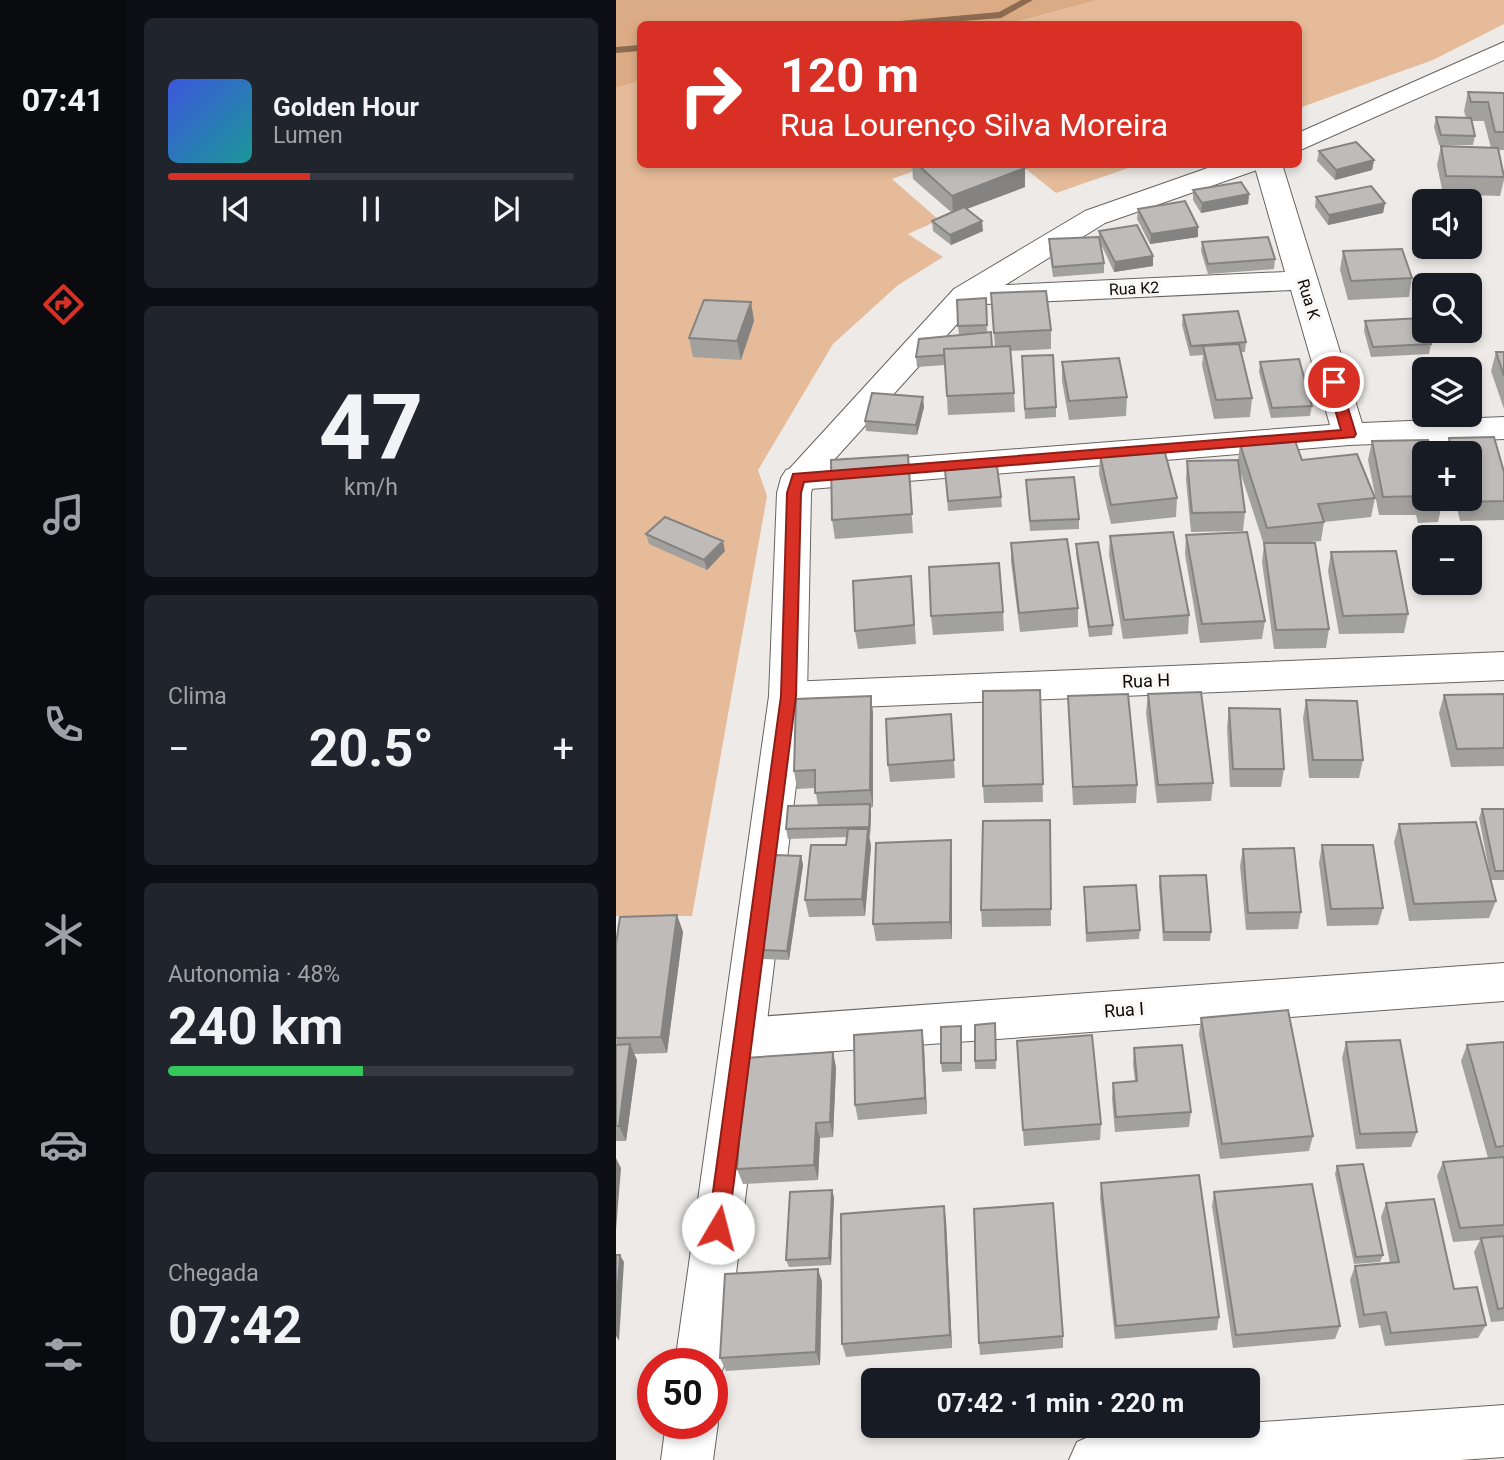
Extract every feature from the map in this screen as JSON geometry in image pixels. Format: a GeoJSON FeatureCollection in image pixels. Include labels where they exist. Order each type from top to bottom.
{"type":"FeatureCollection","features":[{"type":"Feature","properties":{"kind":"street"},"geometry":{"type":"LineString","coordinates":[[1302,141],[1504,50]]}},
{"type":"Feature","properties":{"kind":"street"},"geometry":{"type":"LineString","coordinates":[[702,1348],[788,696],[794,493],[798,478],[965,296],[1095,217],[1236,168]]}},
{"type":"Feature","properties":{"kind":"street","name":"Rua K"},"geometry":{"type":"LineString","coordinates":[[1269,168],[1349,434]]}},
{"type":"Feature","properties":{"kind":"street","name":"Rua K2"},"geometry":{"type":"LineString","coordinates":[[965,296],[1303,280]]}},
{"type":"Feature","properties":{"kind":"street"},"geometry":{"type":"LineString","coordinates":[[798,478],[1349,434],[1504,428]]}},
{"type":"Feature","properties":{"kind":"street","name":"Rua H"},"geometry":{"type":"LineString","coordinates":[[788,696],[1504,666]]}},
{"type":"Feature","properties":{"kind":"street","name":"Rua I"},"geometry":{"type":"LineString","coordinates":[[743,1038],[1504,982]]}},
{"type":"Feature","properties":{"kind":"street"},"geometry":{"type":"LineString","coordinates":[[1095,1460],[1504,1431]]}},
{"type":"Feature","properties":{"kind":"street"},"geometry":{"type":"LineString","coordinates":[[687,1460],[690,1439]]}},
{"type":"Feature","properties":{"kind":"shaded area"},"geometry":{"type":"Polygon","coordinates":[[[616,0],[1098,0],[1020,21],[637,21],[637,82],[616,88],[616,0]]]}},
{"type":"Feature","properties":{"kind":"shaded area"},"geometry":{"type":"Polygon","coordinates":[[[1098,0],[1504,0],[1504,24],[1433,60],[1302,107],[1302,21],[1020,21],[1098,0]]]}},
{"type":"Feature","properties":{"kind":"shaded area"},"geometry":{"type":"Polygon","coordinates":[[[637,82],[637,168],[922,168],[892,179],[939,220],[908,234],[943,257],[898,285],[833,344],[758,470],[767,496],[692,916],[616,916],[616,88],[637,82]]]}},
{"type":"Feature","properties":{"kind":"shaded area"},"geometry":{"type":"Polygon","coordinates":[[[1025,168],[1128,168],[1056,193],[1025,168]]]}},
{"type":"Feature","properties":{"kind":"building"},"geometry":{"type":"Polygon","coordinates":[[[1468,92],[1504,93],[1504,132],[1495,132],[1488,102],[1471,102],[1468,92]]]}},
{"type":"Feature","properties":{"kind":"building"},"geometry":{"type":"Polygon","coordinates":[[[1436,117],[1471,118],[1475,136],[1441,135],[1436,117]]]}},
{"type":"Feature","properties":{"kind":"building"},"geometry":{"type":"Polygon","coordinates":[[[1356,142],[1374,160],[1336,170],[1319,151],[1356,142]]]}},
{"type":"Feature","properties":{"kind":"building"},"geometry":{"type":"Polygon","coordinates":[[[1441,146],[1498,148],[1504,177],[1446,176],[1441,146]]]}},
{"type":"Feature","properties":{"kind":"building"},"geometry":{"type":"Polygon","coordinates":[[[921,168],[1025,168],[952,196],[921,168]]]}},
{"type":"Feature","properties":{"kind":"building"},"geometry":{"type":"Polygon","coordinates":[[[1241,182],[1249,194],[1202,203],[1193,190],[1241,182]]]}},
{"type":"Feature","properties":{"kind":"building"},"geometry":{"type":"Polygon","coordinates":[[[1371,186],[1385,203],[1329,215],[1316,197],[1371,186]]]}},
{"type":"Feature","properties":{"kind":"building"},"geometry":{"type":"Polygon","coordinates":[[[1185,201],[1198,227],[1151,234],[1138,209],[1185,201]]]}},
{"type":"Feature","properties":{"kind":"building"},"geometry":{"type":"Polygon","coordinates":[[[964,207],[982,221],[950,235],[932,221],[964,207]]]}},
{"type":"Feature","properties":{"kind":"building"},"geometry":{"type":"Polygon","coordinates":[[[1137,225],[1153,256],[1115,262],[1099,231],[1137,225]]]}},
{"type":"Feature","properties":{"kind":"building"},"geometry":{"type":"Polygon","coordinates":[[[1099,237],[1104,263],[1053,267],[1049,239],[1099,237]]]}},
{"type":"Feature","properties":{"kind":"building"},"geometry":{"type":"Polygon","coordinates":[[[1268,237],[1275,259],[1208,264],[1202,242],[1268,237]]]}},
{"type":"Feature","properties":{"kind":"building"},"geometry":{"type":"Polygon","coordinates":[[[1402,249],[1412,278],[1351,281],[1343,251],[1402,249]]]}},
{"type":"Feature","properties":{"kind":"building"},"geometry":{"type":"Polygon","coordinates":[[[1046,291],[1051,330],[994,333],[991,293],[1046,291]]]}},
{"type":"Feature","properties":{"kind":"building"},"geometry":{"type":"Polygon","coordinates":[[[986,298],[987,325],[958,326],[957,300],[986,298]]]}},
{"type":"Feature","properties":{"kind":"building"},"geometry":{"type":"Polygon","coordinates":[[[704,300],[751,302],[737,341],[689,338],[704,300]]]}},
{"type":"Feature","properties":{"kind":"building"},"geometry":{"type":"Polygon","coordinates":[[[1238,311],[1246,342],[1191,346],[1183,315],[1238,311]]]}},
{"type":"Feature","properties":{"kind":"building"},"geometry":{"type":"Polygon","coordinates":[[[1412,319],[1412,343],[1431,344],[1373,347],[1365,321],[1412,319]]]}},
{"type":"Feature","properties":{"kind":"building"},"geometry":{"type":"Polygon","coordinates":[[[991,332],[992,347],[944,349],[944,355],[916,357],[919,339],[991,332]]]}},
{"type":"Feature","properties":{"kind":"building"},"geometry":{"type":"Polygon","coordinates":[[[1239,344],[1252,398],[1216,400],[1203,346],[1239,344]]]}},
{"type":"Feature","properties":{"kind":"building"},"geometry":{"type":"Polygon","coordinates":[[[1010,346],[1014,393],[947,396],[944,349],[1010,346]]]}},
{"type":"Feature","properties":{"kind":"building"},"geometry":{"type":"Polygon","coordinates":[[[1496,352],[1504,352],[1504,376],[1496,352]]]}},
{"type":"Feature","properties":{"kind":"building"},"geometry":{"type":"Polygon","coordinates":[[[1053,355],[1056,407],[1025,409],[1022,356],[1053,355]]]}},
{"type":"Feature","properties":{"kind":"building"},"geometry":{"type":"Polygon","coordinates":[[[1119,358],[1127,397],[1069,401],[1062,362],[1119,358]]]}},
{"type":"Feature","properties":{"kind":"building"},"geometry":{"type":"Polygon","coordinates":[[[1299,359],[1312,406],[1272,408],[1260,362],[1299,359]]]}},
{"type":"Feature","properties":{"kind":"building"},"geometry":{"type":"Polygon","coordinates":[[[872,393],[923,397],[916,425],[865,421],[872,393]]]}},
{"type":"Feature","properties":{"kind":"building"},"geometry":{"type":"Polygon","coordinates":[[[1494,437],[1504,472],[1504,501],[1482,502],[1482,441],[1450,441],[1449,438],[1494,437]]]}},
{"type":"Feature","properties":{"kind":"building"},"geometry":{"type":"Polygon","coordinates":[[[1294,438],[1302,460],[1357,454],[1375,498],[1318,504],[1324,522],[1267,528],[1240,444],[1294,438]]]}},
{"type":"Feature","properties":{"kind":"building"},"geometry":{"type":"Polygon","coordinates":[[[1428,440],[1412,441],[1412,496],[1383,497],[1372,441],[1428,440]]]}},
{"type":"Feature","properties":{"kind":"building"},"geometry":{"type":"Polygon","coordinates":[[[1164,449],[1177,498],[1111,505],[1100,455],[1164,449]]]}},
{"type":"Feature","properties":{"kind":"building"},"geometry":{"type":"Polygon","coordinates":[[[908,455],[912,514],[832,520],[831,460],[908,455]]]}},
{"type":"Feature","properties":{"kind":"building"},"geometry":{"type":"Polygon","coordinates":[[[1238,460],[1245,512],[1192,513],[1187,461],[1238,460]]]}},
{"type":"Feature","properties":{"kind":"building"},"geometry":{"type":"Polygon","coordinates":[[[997,466],[1001,497],[948,501],[945,470],[997,466]]]}},
{"type":"Feature","properties":{"kind":"building"},"geometry":{"type":"Polygon","coordinates":[[[1074,477],[1079,519],[1030,521],[1026,480],[1074,477]]]}},
{"type":"Feature","properties":{"kind":"building"},"geometry":{"type":"Polygon","coordinates":[[[665,517],[723,541],[704,560],[646,534],[665,517]]]}},
{"type":"Feature","properties":{"kind":"building"},"geometry":{"type":"Polygon","coordinates":[[[1173,532],[1189,615],[1124,620],[1110,536],[1173,532]]]}},
{"type":"Feature","properties":{"kind":"building"},"geometry":{"type":"Polygon","coordinates":[[[1247,532],[1265,621],[1202,624],[1186,535],[1247,532]]]}},
{"type":"Feature","properties":{"kind":"building"},"geometry":{"type":"Polygon","coordinates":[[[1067,539],[1078,608],[1019,613],[1011,543],[1067,539]]]}},
{"type":"Feature","properties":{"kind":"building"},"geometry":{"type":"Polygon","coordinates":[[[1098,542],[1113,625],[1089,627],[1076,544],[1098,542]]]}},
{"type":"Feature","properties":{"kind":"building"},"geometry":{"type":"Polygon","coordinates":[[[1264,543],[1315,543],[1329,629],[1276,630],[1264,543]]]}},
{"type":"Feature","properties":{"kind":"building"},"geometry":{"type":"Polygon","coordinates":[[[1396,551],[1408,614],[1343,616],[1331,552],[1396,551]]]}},
{"type":"Feature","properties":{"kind":"building"},"geometry":{"type":"Polygon","coordinates":[[[999,563],[1003,612],[931,616],[929,567],[999,563]]]}},
{"type":"Feature","properties":{"kind":"building"},"geometry":{"type":"Polygon","coordinates":[[[911,576],[914,625],[855,631],[853,581],[911,576]]]}},
{"type":"Feature","properties":{"kind":"building"},"geometry":{"type":"Polygon","coordinates":[[[1040,690],[1043,784],[983,786],[983,691],[1040,690]]]}},
{"type":"Feature","properties":{"kind":"building"},"geometry":{"type":"Polygon","coordinates":[[[1201,692],[1213,783],[1158,785],[1148,694],[1201,692]]]}},
{"type":"Feature","properties":{"kind":"building"},"geometry":{"type":"Polygon","coordinates":[[[1128,694],[1137,785],[1073,787],[1068,696],[1128,694]]]}},
{"type":"Feature","properties":{"kind":"building"},"geometry":{"type":"Polygon","coordinates":[[[1504,694],[1504,748],[1457,749],[1444,695],[1504,694]]]}},
{"type":"Feature","properties":{"kind":"building"},"geometry":{"type":"Polygon","coordinates":[[[871,696],[870,790],[815,793],[815,770],[794,771],[796,699],[871,696]]]}},
{"type":"Feature","properties":{"kind":"building"},"geometry":{"type":"Polygon","coordinates":[[[1306,700],[1357,701],[1363,760],[1313,760],[1306,700]]]}},
{"type":"Feature","properties":{"kind":"building"},"geometry":{"type":"Polygon","coordinates":[[[1229,708],[1280,709],[1284,769],[1233,769],[1229,708]]]}},
{"type":"Feature","properties":{"kind":"building"},"geometry":{"type":"Polygon","coordinates":[[[951,714],[954,760],[888,765],[886,719],[951,714]]]}},
{"type":"Feature","properties":{"kind":"building"},"geometry":{"type":"Polygon","coordinates":[[[870,804],[869,827],[786,829],[788,806],[870,804]]]}},
{"type":"Feature","properties":{"kind":"building"},"geometry":{"type":"Polygon","coordinates":[[[1482,809],[1504,809],[1504,871],[1495,871],[1482,809]]]}},
{"type":"Feature","properties":{"kind":"building"},"geometry":{"type":"Polygon","coordinates":[[[1050,820],[1051,909],[981,910],[983,821],[1050,820]]]}},
{"type":"Feature","properties":{"kind":"building"},"geometry":{"type":"Polygon","coordinates":[[[1476,822],[1496,901],[1414,904],[1399,824],[1476,822]]]}},
{"type":"Feature","properties":{"kind":"building"},"geometry":{"type":"Polygon","coordinates":[[[848,829],[868,829],[862,899],[805,900],[811,845],[846,845],[848,829]]]}},
{"type":"Feature","properties":{"kind":"building"},"geometry":{"type":"Polygon","coordinates":[[[951,840],[950,922],[873,924],[876,843],[951,840]]]}},
{"type":"Feature","properties":{"kind":"building"},"geometry":{"type":"Polygon","coordinates":[[[1322,845],[1373,845],[1383,908],[1331,909],[1322,845]]]}},
{"type":"Feature","properties":{"kind":"building"},"geometry":{"type":"Polygon","coordinates":[[[1294,848],[1301,912],[1248,913],[1243,849],[1294,848]]]}},
{"type":"Feature","properties":{"kind":"building"},"geometry":{"type":"Polygon","coordinates":[[[775,855],[801,856],[787,951],[759,950],[775,855]]]}},
{"type":"Feature","properties":{"kind":"building"},"geometry":{"type":"Polygon","coordinates":[[[1206,875],[1211,932],[1164,932],[1160,876],[1206,875]]]}},
{"type":"Feature","properties":{"kind":"building"},"geometry":{"type":"Polygon","coordinates":[[[1136,885],[1140,930],[1087,933],[1084,887],[1136,885]]]}},
{"type":"Feature","properties":{"kind":"building"},"geometry":{"type":"Polygon","coordinates":[[[677,915],[661,1037],[616,1038],[616,944],[620,917],[677,915]]]}},
{"type":"Feature","properties":{"kind":"building"},"geometry":{"type":"Polygon","coordinates":[[[1288,1010],[1313,1136],[1222,1144],[1201,1018],[1288,1010]]]}},
{"type":"Feature","properties":{"kind":"building"},"geometry":{"type":"Polygon","coordinates":[[[995,1023],[996,1060],[975,1061],[975,1025],[995,1023]]]}},
{"type":"Feature","properties":{"kind":"building"},"geometry":{"type":"Polygon","coordinates":[[[961,1026],[961,1063],[941,1063],[941,1027],[961,1026]]]}},
{"type":"Feature","properties":{"kind":"building"},"geometry":{"type":"Polygon","coordinates":[[[922,1030],[925,1098],[855,1105],[854,1035],[922,1030]]]}},
{"type":"Feature","properties":{"kind":"building"},"geometry":{"type":"Polygon","coordinates":[[[1092,1035],[1101,1124],[1023,1130],[1017,1041],[1092,1035]]]}},
{"type":"Feature","properties":{"kind":"building"},"geometry":{"type":"Polygon","coordinates":[[[1400,1040],[1417,1132],[1360,1134],[1346,1042],[1400,1040]]]}},
{"type":"Feature","properties":{"kind":"building"},"geometry":{"type":"Polygon","coordinates":[[[1504,1042],[1504,1146],[1496,1147],[1467,1045],[1504,1042]]]}},
{"type":"Feature","properties":{"kind":"building"},"geometry":{"type":"Polygon","coordinates":[[[630,1044],[619,1126],[616,1126],[616,1045],[630,1044]]]}},
{"type":"Feature","properties":{"kind":"building"},"geometry":{"type":"Polygon","coordinates":[[[1182,1045],[1191,1112],[1116,1117],[1113,1083],[1137,1081],[1134,1048],[1182,1045]]]}},
{"type":"Feature","properties":{"kind":"building"},"geometry":{"type":"Polygon","coordinates":[[[833,1052],[830,1122],[816,1123],[814,1165],[737,1169],[745,1058],[833,1052]]]}},
{"type":"Feature","properties":{"kind":"building"},"geometry":{"type":"Polygon","coordinates":[[[1504,1157],[1504,1225],[1460,1228],[1443,1162],[1504,1157]]]}},
{"type":"Feature","properties":{"kind":"building"},"geometry":{"type":"Polygon","coordinates":[[[1363,1164],[1383,1255],[1356,1257],[1337,1166],[1363,1164]]]}},
{"type":"Feature","properties":{"kind":"building"},"geometry":{"type":"Polygon","coordinates":[[[1199,1175],[1219,1317],[1116,1326],[1101,1183],[1199,1175]]]}},
{"type":"Feature","properties":{"kind":"building"},"geometry":{"type":"Polygon","coordinates":[[[1312,1184],[1340,1326],[1236,1335],[1214,1192],[1312,1184]]]}},
{"type":"Feature","properties":{"kind":"building"},"geometry":{"type":"Polygon","coordinates":[[[832,1190],[829,1258],[786,1260],[790,1192],[832,1190]]]}},
{"type":"Feature","properties":{"kind":"building"},"geometry":{"type":"Polygon","coordinates":[[[1434,1199],[1454,1289],[1477,1287],[1486,1325],[1391,1333],[1386,1312],[1364,1315],[1355,1266],[1399,1262],[1386,1203],[1434,1199]]]}},
{"type":"Feature","properties":{"kind":"building"},"geometry":{"type":"Polygon","coordinates":[[[1053,1203],[1063,1336],[979,1343],[974,1209],[1053,1203]]]}},
{"type":"Feature","properties":{"kind":"building"},"geometry":{"type":"Polygon","coordinates":[[[944,1206],[950,1335],[842,1344],[841,1214],[944,1206]]]}},
{"type":"Feature","properties":{"kind":"building"},"geometry":{"type":"Polygon","coordinates":[[[1504,1236],[1504,1308],[1498,1309],[1481,1238],[1504,1236]]]}},
{"type":"Feature","properties":{"kind":"building"},"geometry":{"type":"Polygon","coordinates":[[[616,1255],[620,1255],[616,1313],[616,1255]]]}},
{"type":"Feature","properties":{"kind":"building"},"geometry":{"type":"Polygon","coordinates":[[[818,1269],[816,1352],[728,1358],[728,1348],[721,1348],[725,1274],[818,1269]]]}},
{"type":"Feature","properties":{"kind":"waterway"},"geometry":{"type":"LineString","coordinates":[[934,21],[1001,15],[1028,0]]}},
{"type":"Feature","properties":{"kind":"waterway"},"geometry":{"type":"LineString","coordinates":[[616,50],[637,48]]}},
{"type":"Feature","properties":{"kind":"route"},"geometry":{"type":"LineString","coordinates":[[718,1228],[788,696],[794,493],[798,478],[1349,434],[1334,382]]}}]}
